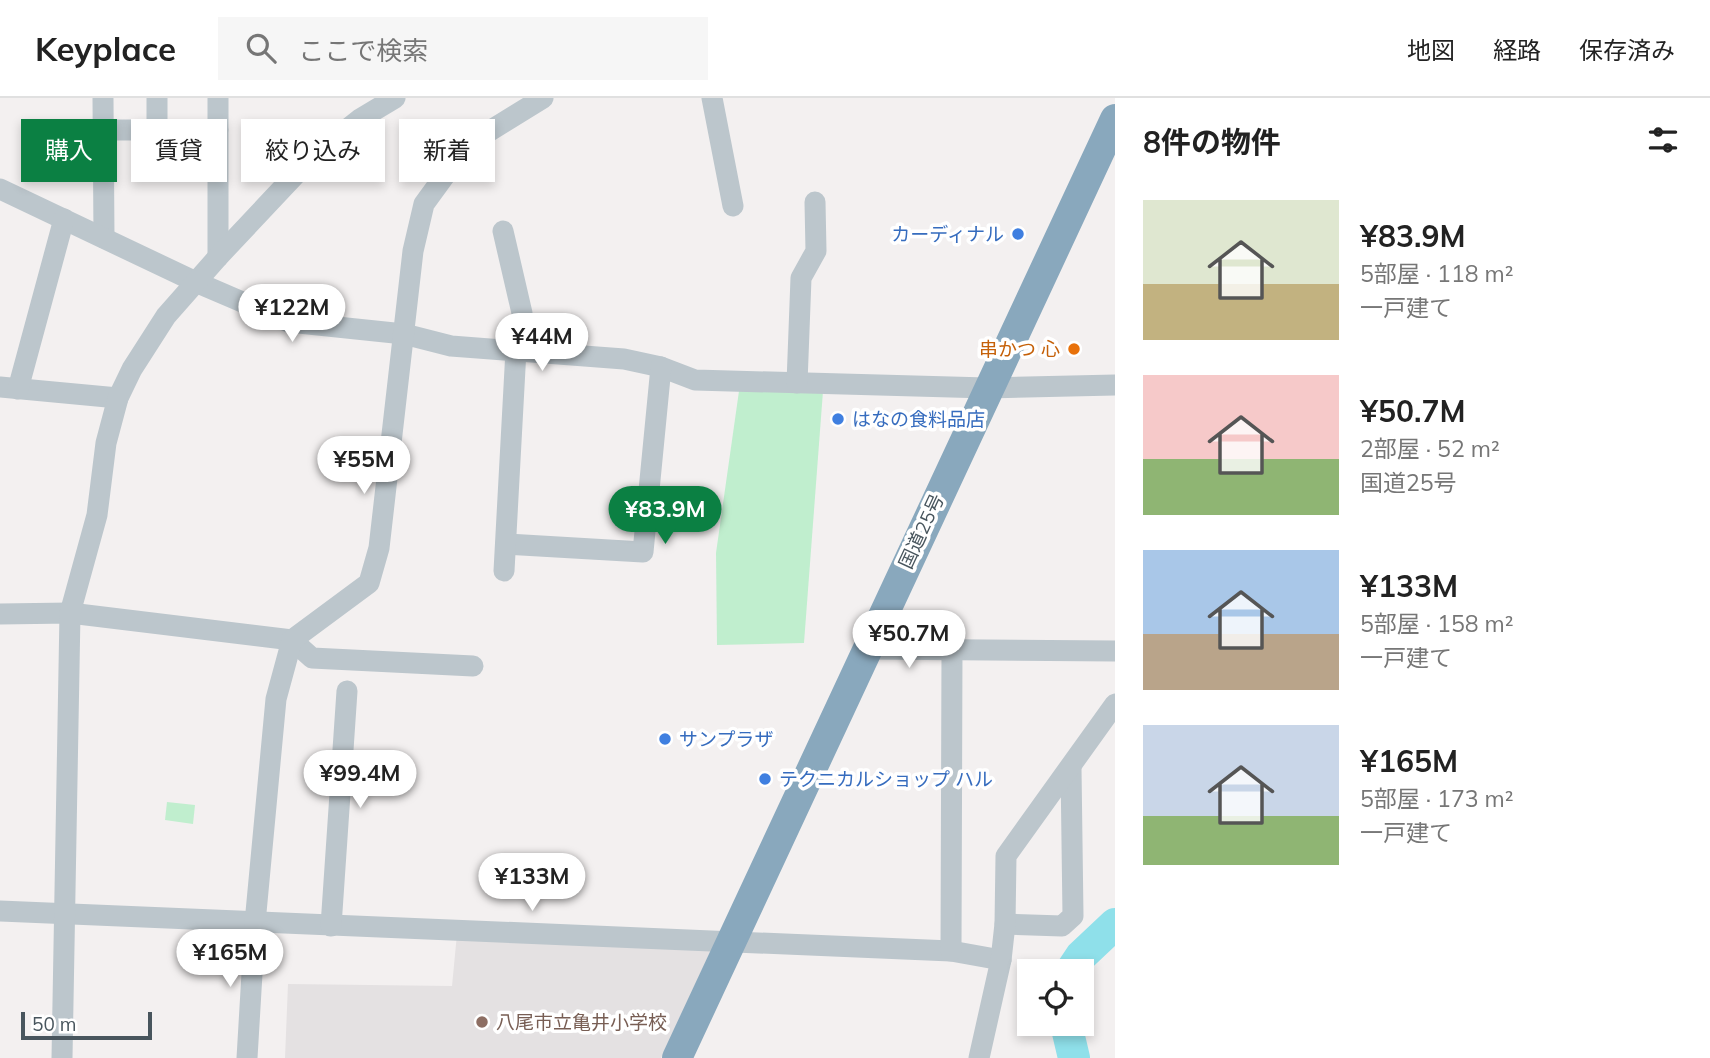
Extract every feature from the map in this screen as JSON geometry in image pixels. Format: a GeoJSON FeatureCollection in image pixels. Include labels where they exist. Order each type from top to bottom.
{"type":"FeatureCollection","features":[{"type":"Feature","properties":{"kind":"highway","name":"国道25号"},"geometry":{"type":"LineString","coordinates":[[677,1058],[865,649],[1115,119]]}},
{"type":"Feature","properties":{"kind":"street"},"geometry":{"type":"LineString","coordinates":[[157,98],[157,119]]}},
{"type":"Feature","properties":{"kind":"street"},"geometry":{"type":"LineString","coordinates":[[218,98],[218,119]]}},
{"type":"Feature","properties":{"kind":"street"},"geometry":{"type":"LineString","coordinates":[[62,1058],[70,613],[97,515],[106,443],[118,398],[132,369],[166,316],[198,283],[218,257],[312,158],[360,119],[395,98]]}},
{"type":"Feature","properties":{"kind":"street"},"geometry":{"type":"LineString","coordinates":[[247,1058],[255,923],[276,699],[292,640],[369,583],[379,548],[413,251],[424,204],[467,145],[543,98]]}},
{"type":"Feature","properties":{"kind":"street"},"geometry":{"type":"LineString","coordinates":[[712,98],[733,206]]}},
{"type":"Feature","properties":{"kind":"street"},"geometry":{"type":"LineString","coordinates":[[103,99],[104,119]]}},
{"type":"Feature","properties":{"kind":"street"},"geometry":{"type":"LineString","coordinates":[[104,182],[104,239]]}},
{"type":"Feature","properties":{"kind":"street"},"geometry":{"type":"LineString","coordinates":[[218,182],[218,257]]}},
{"type":"Feature","properties":{"kind":"street"},"geometry":{"type":"LineString","coordinates":[[0,189],[198,283],[289,322],[404,334],[451,345],[624,359],[661,367],[695,380],[987,388],[1115,385]]}},
{"type":"Feature","properties":{"kind":"street"},"geometry":{"type":"LineString","coordinates":[[797,383],[802,278],[816,251],[816,202]]}},
{"type":"Feature","properties":{"kind":"street"},"geometry":{"type":"LineString","coordinates":[[64,219],[9,388],[118,398]]}},
{"type":"Feature","properties":{"kind":"street"},"geometry":{"type":"LineString","coordinates":[[503,231],[522,313],[504,571]]}},
{"type":"Feature","properties":{"kind":"street"},"geometry":{"type":"LineString","coordinates":[[506,544],[643,552],[661,367]]}},
{"type":"Feature","properties":{"kind":"street"},"geometry":{"type":"LineString","coordinates":[[0,614],[70,613],[292,640],[312,657],[473,666]]}},
{"type":"Feature","properties":{"kind":"street"},"geometry":{"type":"LineString","coordinates":[[865,649],[1115,651]]}},
{"type":"Feature","properties":{"kind":"street"},"geometry":{"type":"LineString","coordinates":[[951,951],[952,649]]}},
{"type":"Feature","properties":{"kind":"street"},"geometry":{"type":"LineString","coordinates":[[331,926],[347,691]]}},
{"type":"Feature","properties":{"kind":"street"},"geometry":{"type":"LineString","coordinates":[[979,1058],[1001,960],[1006,924],[1006,856],[1115,704]]}},
{"type":"Feature","properties":{"kind":"street"},"geometry":{"type":"LineString","coordinates":[[1006,924],[1062,926],[1073,916],[1071,768]]}},
{"type":"Feature","properties":{"kind":"street"},"geometry":{"type":"LineString","coordinates":[[0,911],[65,911],[255,923],[951,951],[1001,960]]}},
{"type":"Feature","properties":{"kind":"shaded area","name":"八尾市立亀井小学校"},"geometry":{"type":"Polygon","coordinates":[[[457,934],[712,948],[661,1058],[285,1058],[288,984],[452,986],[457,934]]]}},
{"type":"Feature","properties":{"kind":"green space"},"geometry":{"type":"Polygon","coordinates":[[[739,391],[823,391],[804,643],[717,645],[716,553],[739,391]]]}},
{"type":"Feature","properties":{"kind":"green space"},"geometry":{"type":"Polygon","coordinates":[[[167,802],[195,805],[193,824],[165,820],[167,802]]]}},
{"type":"Feature","properties":{"kind":"waterway"},"geometry":{"type":"LineString","coordinates":[[1079,959],[1115,924]]}},
{"type":"Feature","properties":{"kind":"waterway"},"geometry":{"type":"LineString","coordinates":[[1069,1036],[1074,1058]]}},
{"type":"Feature","properties":{"kind":"place","name":"カーディナル"},"geometry":{"type":"Point","coordinates":[1018,234]}},
{"type":"Feature","properties":{"kind":"place","name":"串かつ 心"},"geometry":{"type":"Point","coordinates":[1074,349]}},
{"type":"Feature","properties":{"kind":"place","name":"はなの食料品店"},"geometry":{"type":"Point","coordinates":[838,419]}},
{"type":"Feature","properties":{"kind":"place","name":"サンプラザ"},"geometry":{"type":"Point","coordinates":[665,739]}},
{"type":"Feature","properties":{"kind":"place","name":"テクニカルショップ ハル"},"geometry":{"type":"Point","coordinates":[765,779]}},
{"type":"Feature","properties":{"kind":"place","name":"八尾市立亀井小学校"},"geometry":{"type":"Point","coordinates":[482,1022]}}]}
